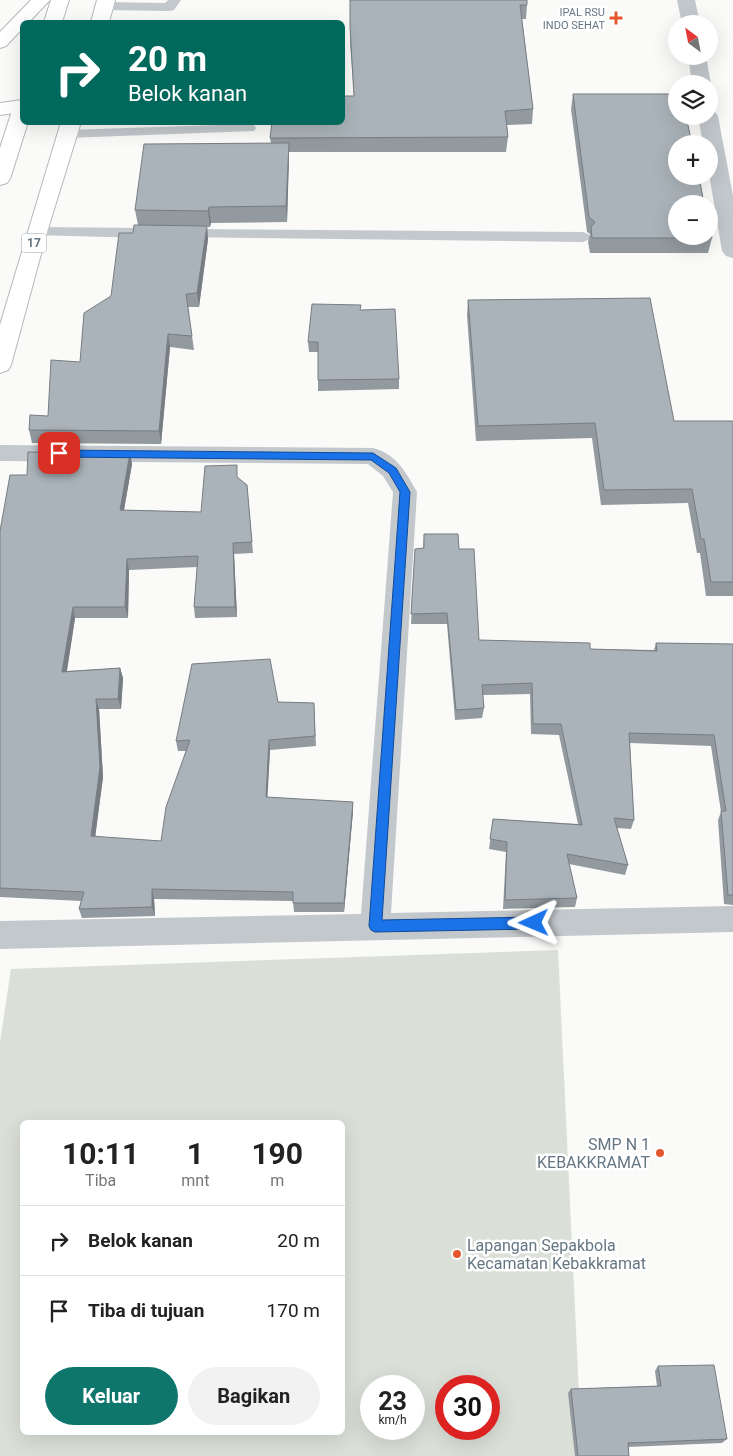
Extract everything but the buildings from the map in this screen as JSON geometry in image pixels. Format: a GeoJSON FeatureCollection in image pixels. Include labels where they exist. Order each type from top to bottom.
{"type":"FeatureCollection","features":[{"type":"Feature","properties":{"kind":"highway"},"geometry":{"type":"LineString","coordinates":[[21,20],[41,0]]}},
{"type":"Feature","properties":{"kind":"highway"},"geometry":{"type":"LineString","coordinates":[[53,20],[60,0]]}},
{"type":"Feature","properties":{"kind":"highway"},"geometry":{"type":"LineString","coordinates":[[0,42],[20,22]]}},
{"type":"Feature","properties":{"kind":"highway"},"geometry":{"type":"LineString","coordinates":[[0,91],[20,89]]}},
{"type":"Feature","properties":{"kind":"highway"},"geometry":{"type":"LineString","coordinates":[[0,109],[20,106]]}},
{"type":"Feature","properties":{"kind":"highway"},"geometry":{"type":"LineString","coordinates":[[0,179],[20,117]]}},
{"type":"Feature","properties":{"kind":"highway","name":"17"},"geometry":{"type":"LineString","coordinates":[[0,365],[37,232],[69,128]]}},
{"type":"Feature","properties":{"kind":"street"},"geometry":{"type":"LineString","coordinates":[[686,0],[689,15]]}},
{"type":"Feature","properties":{"kind":"street"},"geometry":{"type":"LineString","coordinates":[[710,125],[733,251]]}},
{"type":"Feature","properties":{"kind":"street"},"geometry":{"type":"LineString","coordinates":[[0,452],[373,456],[392,470],[405,492],[375,926]]}},
{"type":"Feature","properties":{"kind":"street"},"geometry":{"type":"LineString","coordinates":[[0,934],[733,919]]}},
{"type":"Feature","properties":{"kind":"lane"},"geometry":{"type":"LineString","coordinates":[[103,10],[169,7],[175,0]]}},
{"type":"Feature","properties":{"kind":"lane"},"geometry":{"type":"LineString","coordinates":[[69,128],[249,128]]}},
{"type":"Feature","properties":{"kind":"lane"},"geometry":{"type":"LineString","coordinates":[[37,232],[583,236]]}},
{"type":"Feature","properties":{"kind":"shaded area","name":"Lapangan Sepakbola Kecamatan Kebakkramat"},"geometry":{"type":"Polygon","coordinates":[[[558,950],[582,1456],[0,1456],[0,1042],[11,969],[558,950]]]}},
{"type":"Feature","properties":{"kind":"place","name":"IPAL RSU INDO SEHAT"},"geometry":{"type":"Point","coordinates":[616,18]}},
{"type":"Feature","properties":{"kind":"place","name":"SMP N 1 KEBAKKRAMAT"},"geometry":{"type":"Point","coordinates":[660,1153]}},
{"type":"Feature","properties":{"kind":"place","name":"Lapangan Sepakbola Kecamatan Kebakkramat"},"geometry":{"type":"Point","coordinates":[457,1254]}},
{"type":"Feature","properties":{"kind":"route"},"geometry":{"type":"LineString","coordinates":[[59,453],[373,456],[392,470],[405,492],[375,926],[534,923]]}}]}
